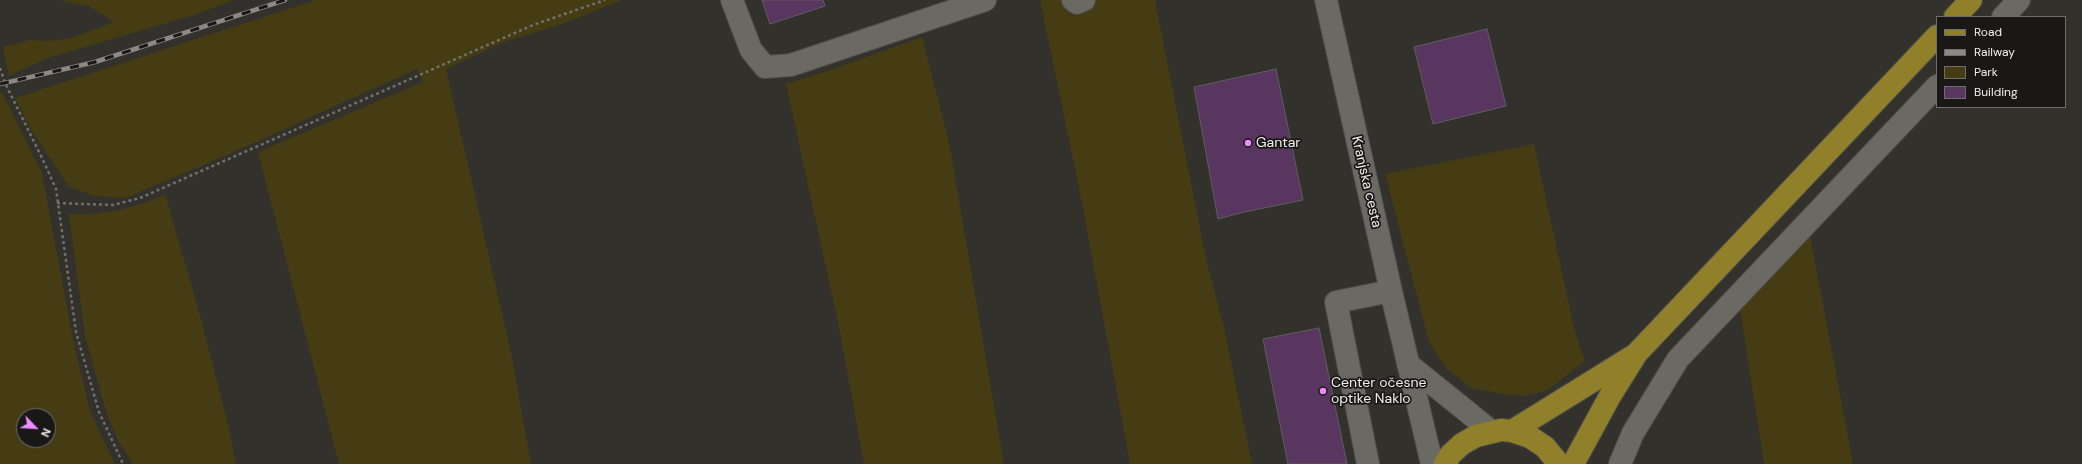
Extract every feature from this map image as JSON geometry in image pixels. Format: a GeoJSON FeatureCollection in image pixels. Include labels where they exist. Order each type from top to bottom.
{"type":"FeatureCollection","features":[{"type":"Feature","properties":{"kind":"main road"},"geometry":{"type":"LineString","coordinates":[[1956,16],[1971,0]]}},
{"type":"Feature","properties":{"kind":"main road"},"geometry":{"type":"LineString","coordinates":[[1574,464],[1610,396],[1637,353],[1936,37]]}},
{"type":"Feature","properties":{"kind":"main road"},"geometry":{"type":"LineString","coordinates":[[1445,464],[1450,455],[1462,444],[1476,436],[1501,431],[1637,353]]}},
{"type":"Feature","properties":{"kind":"main road"},"geometry":{"type":"LineString","coordinates":[[1501,431],[1530,437],[1545,447],[1559,464]]}},
{"type":"Feature","properties":{"kind":"street"},"geometry":{"type":"LineString","coordinates":[[732,0],[751,50],[765,67],[791,65],[985,0]]}},
{"type":"Feature","properties":{"kind":"street"},"geometry":{"type":"LineString","coordinates":[[1073,0],[1078,3],[1084,0]]}},
{"type":"Feature","properties":{"kind":"street","name":"Kranjska cesta"},"geometry":{"type":"LineString","coordinates":[[1326,0],[1391,291],[1432,464]]}},
{"type":"Feature","properties":{"kind":"street"},"geometry":{"type":"LineString","coordinates":[[2003,16],[2019,0]]}},
{"type":"Feature","properties":{"kind":"street"},"geometry":{"type":"LineString","coordinates":[[1620,464],[1633,433],[1678,359],[1936,87]]}},
{"type":"Feature","properties":{"kind":"street"},"geometry":{"type":"LineString","coordinates":[[1368,464],[1336,302],[1391,291]]}},
{"type":"Feature","properties":{"kind":"street"},"geometry":{"type":"LineString","coordinates":[[1408,364],[1501,431]]}},
{"type":"Feature","properties":{"kind":"path"},"geometry":{"type":"LineString","coordinates":[[57,204],[113,205],[140,198],[533,25],[605,0]]}},
{"type":"Feature","properties":{"kind":"path"},"geometry":{"type":"LineString","coordinates":[[0,68],[5,83],[56,189],[76,332],[99,412],[123,464]]}},
{"type":"Feature","properties":{"kind":"green space"},"geometry":{"type":"Polygon","coordinates":[[[58,0],[234,0],[194,15],[48,58],[9,76],[3,47],[30,40],[49,41],[71,38],[114,22],[89,6],[58,0]]]}},
{"type":"Feature","properties":{"kind":"green space"},"geometry":{"type":"Polygon","coordinates":[[[316,0],[622,0],[565,23],[504,42],[446,69],[512,357],[531,464],[339,464],[258,152],[423,82],[417,69],[227,155],[125,198],[95,196],[69,187],[30,128],[15,98],[316,0]]]}},
{"type":"Feature","properties":{"kind":"green space"},"geometry":{"type":"Polygon","coordinates":[[[1040,0],[1155,0],[1206,259],[1224,327],[1252,464],[1130,464],[1082,203],[1040,0]]]}},
{"type":"Feature","properties":{"kind":"green space"},"geometry":{"type":"Polygon","coordinates":[[[922,37],[949,142],[1004,464],[864,464],[840,332],[786,84],[922,37]]]}},
{"type":"Feature","properties":{"kind":"green space"},"geometry":{"type":"Polygon","coordinates":[[[2,92],[42,173],[73,340],[90,411],[115,464],[0,464],[0,93],[2,92]]]}},
{"type":"Feature","properties":{"kind":"green space"},"geometry":{"type":"Polygon","coordinates":[[[1534,144],[1575,332],[1585,361],[1548,390],[1523,396],[1502,394],[1471,388],[1447,369],[1429,342],[1385,174],[1534,144]]]}},
{"type":"Feature","properties":{"kind":"green space"},"geometry":{"type":"Polygon","coordinates":[[[165,194],[198,308],[227,420],[236,464],[133,464],[120,444],[107,415],[85,336],[69,214],[90,214],[119,210],[148,202],[165,194]]]}},
{"type":"Feature","properties":{"kind":"green space"},"geometry":{"type":"Polygon","coordinates":[[[1810,235],[1853,464],[1764,464],[1740,309],[1810,235]]]}},
{"type":"Feature","properties":{"kind":"building"},"geometry":{"type":"Polygon","coordinates":[[[762,0],[823,0],[825,6],[770,24],[762,0]]]}},
{"type":"Feature","properties":{"kind":"building"},"geometry":{"type":"Polygon","coordinates":[[[1487,29],[1506,106],[1433,124],[1414,47],[1487,29]]]}},
{"type":"Feature","properties":{"kind":"building","name":"Gantar"},"geometry":{"type":"Polygon","coordinates":[[[1276,69],[1303,200],[1218,219],[1194,87],[1276,69]]]}},
{"type":"Feature","properties":{"kind":"building"},"geometry":{"type":"Polygon","coordinates":[[[1319,328],[1347,464],[1288,464],[1263,339],[1319,328]]]}},
{"type":"Feature","properties":{"kind":"railway"},"geometry":{"type":"LineString","coordinates":[[0,84],[95,62],[285,0]]}},
{"type":"Feature","properties":{"kind":"place","name":"Gantar"},"geometry":{"type":"Point","coordinates":[1248,143]}},
{"type":"Feature","properties":{"kind":"place","name":"Center očesne optike Naklo"},"geometry":{"type":"Point","coordinates":[1323,391]}}]}
